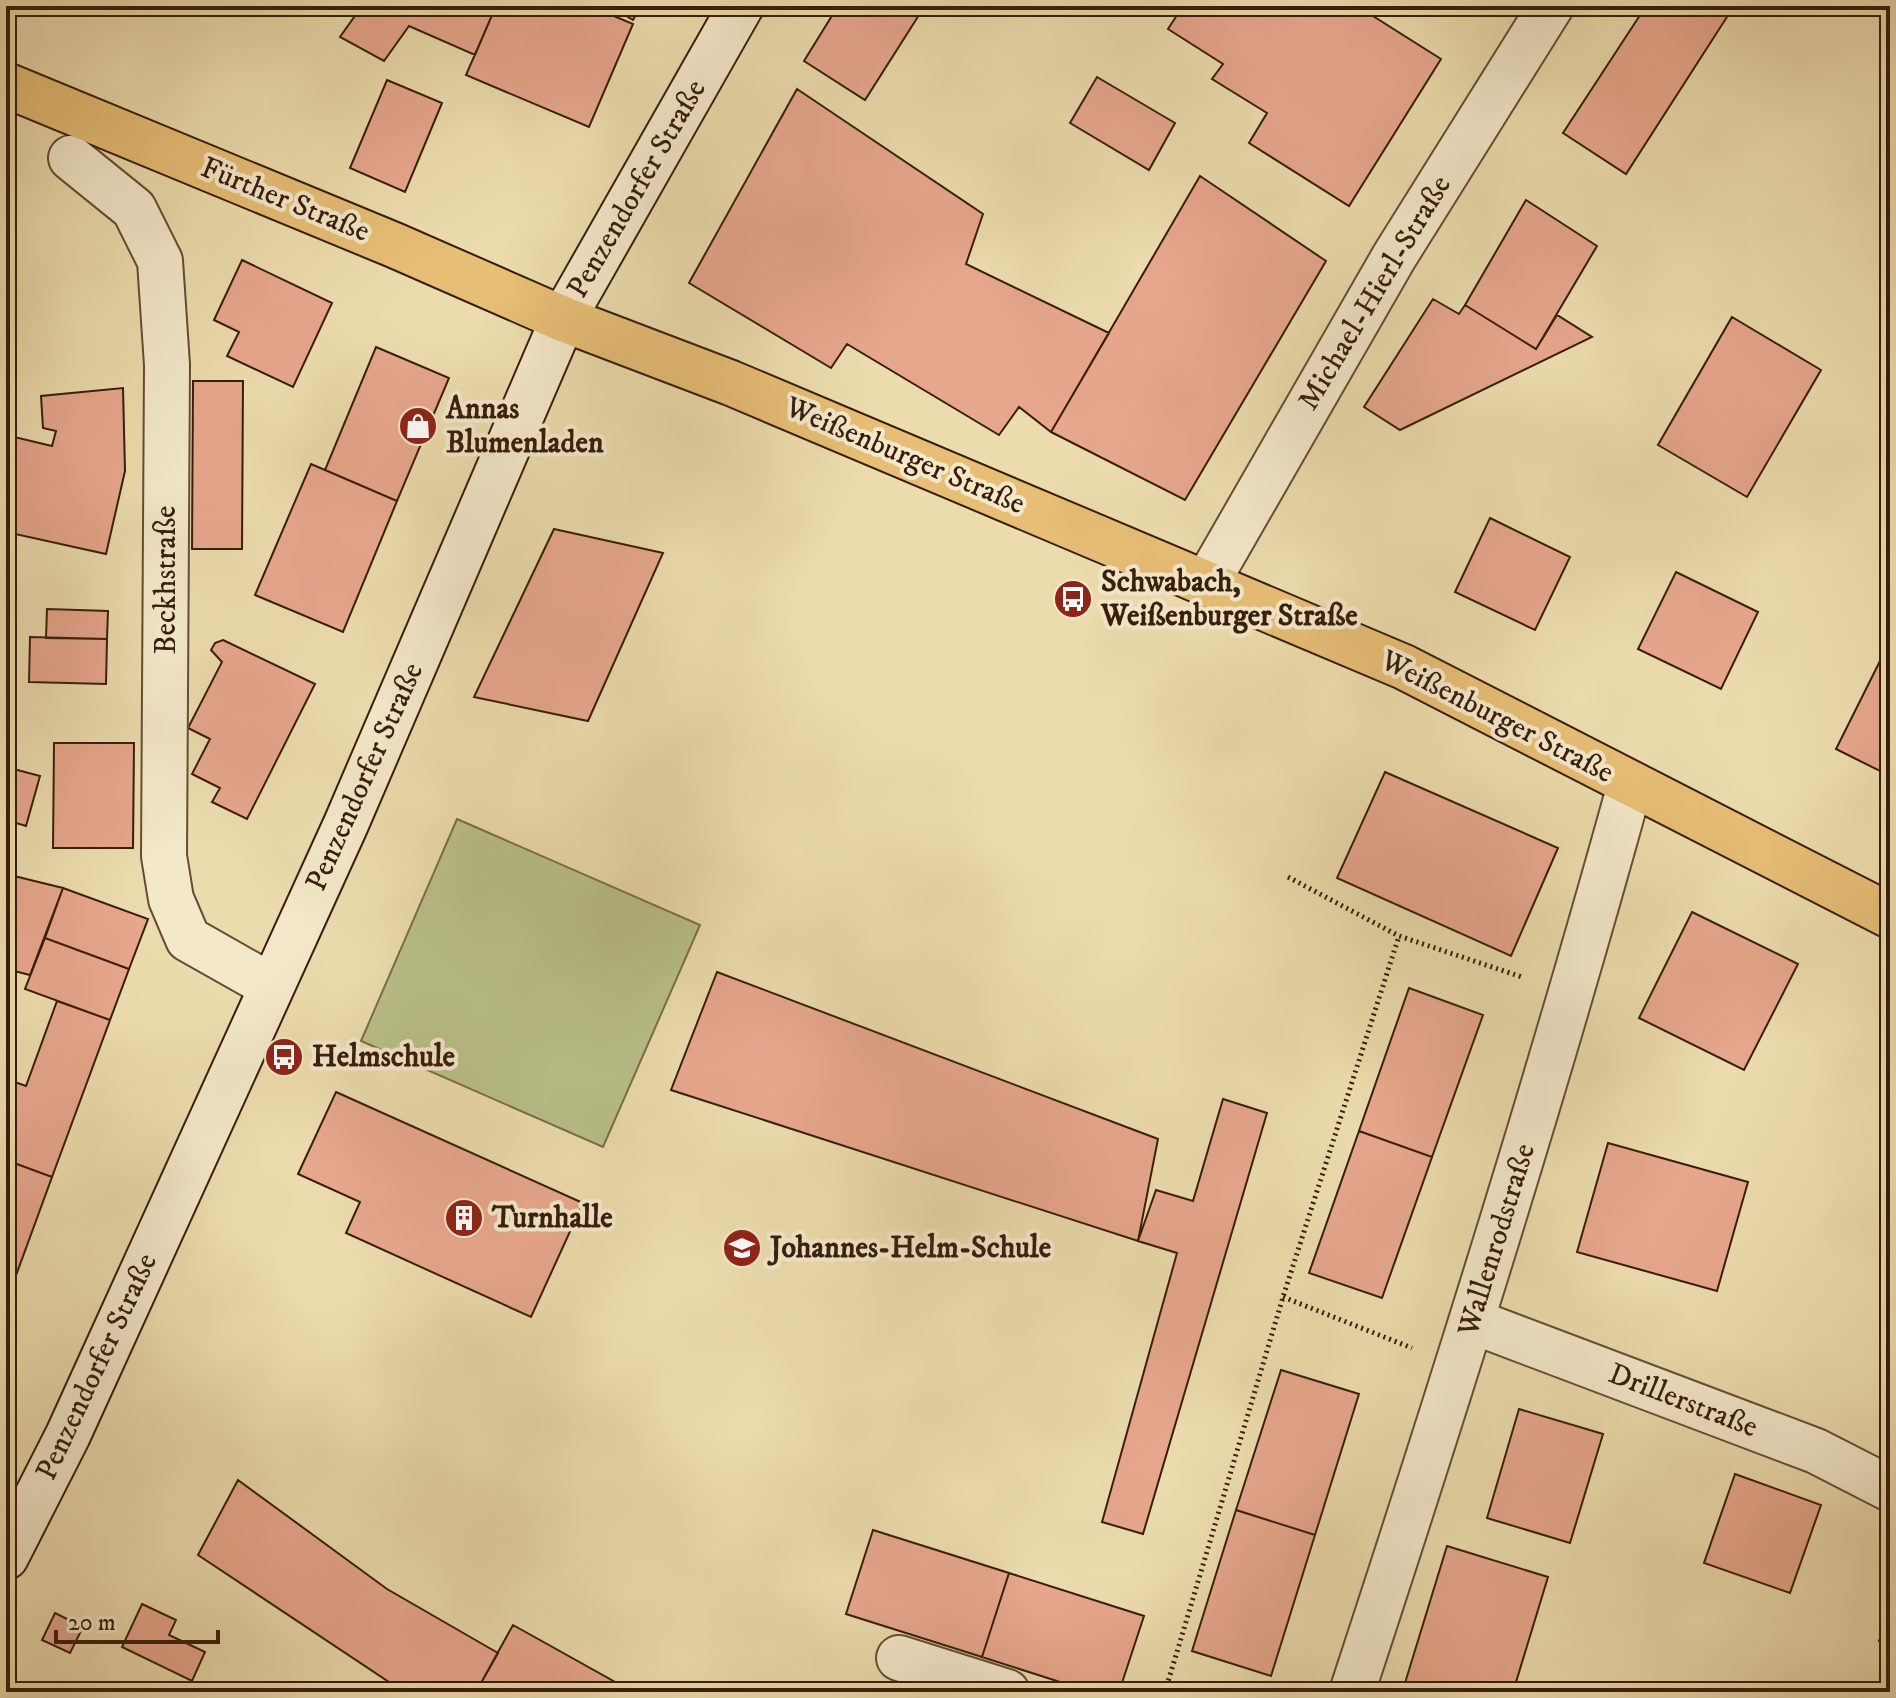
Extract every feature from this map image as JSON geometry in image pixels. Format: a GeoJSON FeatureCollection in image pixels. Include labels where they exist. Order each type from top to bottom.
{"type":"FeatureCollection","features":[{"type":"Feature","properties":{"kind":"main road","name":"Fürther Straße"},"geometry":{"type":"LineString","coordinates":[[6,85],[394,245],[563,319]]}},
{"type":"Feature","properties":{"kind":"main road","name":"Weißenburger Straße"},"geometry":{"type":"LineString","coordinates":[[563,319],[731,383],[1404,667],[1890,916]]}},
{"type":"Feature","properties":{"kind":"street","name":"Penzendorfer Straße"},"geometry":{"type":"LineString","coordinates":[[6,1557],[68,1435],[346,824],[563,319],[741,6]]}},
{"type":"Feature","properties":{"kind":"street","name":"Michael-Hierl-Straße"},"geometry":{"type":"LineString","coordinates":[[1206,584],[1394,257],[1551,6]]}},
{"type":"Feature","properties":{"kind":"street","name":"Beckhstraße"},"geometry":{"type":"LineString","coordinates":[[71,158],[134,209],[160,261],[167,365],[164,856],[171,899],[188,939],[271,986]]}},
{"type":"Feature","properties":{"kind":"street","name":"Wallenrodstraße"},"geometry":{"type":"LineString","coordinates":[[1352,1692],[1459,1367],[1573,994],[1630,785]]}},
{"type":"Feature","properties":{"kind":"street","name":"Drillerstraße"},"geometry":{"type":"LineString","coordinates":[[1472,1321],[1816,1451],[1890,1489]]}},
{"type":"Feature","properties":{"kind":"street"},"geometry":{"type":"LineString","coordinates":[[899,1658],[1007,1692]]}},
{"type":"Feature","properties":{"kind":"path"},"geometry":{"type":"LineString","coordinates":[[1288,877],[1399,936],[1573,994]]}},
{"type":"Feature","properties":{"kind":"path"},"geometry":{"type":"LineString","coordinates":[[1165,1692],[1283,1297],[1399,936]]}},
{"type":"Feature","properties":{"kind":"path"},"geometry":{"type":"LineString","coordinates":[[1283,1297],[1459,1367]]}},
{"type":"Feature","properties":{"kind":"green space"},"geometry":{"type":"Polygon","coordinates":[[[457,819],[700,925],[603,1147],[361,1041],[457,819]]]}},
{"type":"Feature","properties":{"kind":"building"},"geometry":{"type":"Polygon","coordinates":[[[362,6],[496,6],[475,55],[409,26],[384,61],[340,37],[362,6]]]}},
{"type":"Feature","properties":{"kind":"building"},"geometry":{"type":"Polygon","coordinates":[[[496,6],[590,6],[633,24],[589,127],[466,75],[496,6]]]}},
{"type":"Feature","properties":{"kind":"building"},"geometry":{"type":"Polygon","coordinates":[[[609,6],[641,6],[633,20],[609,6]]]}},
{"type":"Feature","properties":{"kind":"building"},"geometry":{"type":"Polygon","coordinates":[[[838,6],[906,6],[919,15],[865,100],[804,61],[838,6]]]}},
{"type":"Feature","properties":{"kind":"building"},"geometry":{"type":"Polygon","coordinates":[[[1183,6],[1357,6],[1441,59],[1349,206],[1249,143],[1267,113],[1212,79],[1223,64],[1168,29],[1183,6]]]}},
{"type":"Feature","properties":{"kind":"building"},"geometry":{"type":"Polygon","coordinates":[[[1646,6],[1734,6],[1626,174],[1563,133],[1646,6]]]}},
{"type":"Feature","properties":{"kind":"building"},"geometry":{"type":"Polygon","coordinates":[[[1097,77],[1175,123],[1149,170],[1070,123],[1097,77]]]}},
{"type":"Feature","properties":{"kind":"building"},"geometry":{"type":"Polygon","coordinates":[[[387,80],[442,103],[405,192],[350,168],[387,80]]]}},
{"type":"Feature","properties":{"kind":"building"},"geometry":{"type":"Polygon","coordinates":[[[797,89],[983,214],[966,264],[1109,333],[1051,432],[1019,407],[999,435],[847,344],[831,368],[689,283],[797,89]]]}},
{"type":"Feature","properties":{"kind":"building"},"geometry":{"type":"Polygon","coordinates":[[[1200,176],[1326,261],[1185,500],[1051,432],[1200,176]]]}},
{"type":"Feature","properties":{"kind":"building"},"geometry":{"type":"Polygon","coordinates":[[[1526,200],[1597,246],[1536,349],[1465,305],[1526,200]]]}},
{"type":"Feature","properties":{"kind":"building"},"geometry":{"type":"Polygon","coordinates":[[[242,260],[332,303],[293,387],[227,356],[239,332],[214,320],[242,260]]]}},
{"type":"Feature","properties":{"kind":"building"},"geometry":{"type":"Polygon","coordinates":[[[1433,299],[1459,314],[1465,305],[1536,349],[1557,315],[1592,337],[1400,430],[1364,407],[1433,299]]]}},
{"type":"Feature","properties":{"kind":"building"},"geometry":{"type":"Polygon","coordinates":[[[1732,317],[1821,370],[1747,497],[1658,445],[1732,317]]]}},
{"type":"Feature","properties":{"kind":"building"},"geometry":{"type":"Polygon","coordinates":[[[376,347],[449,378],[397,501],[325,470],[376,347]]]}},
{"type":"Feature","properties":{"kind":"building"},"geometry":{"type":"Polygon","coordinates":[[[193,381],[243,381],[242,549],[192,549],[193,381]]]}},
{"type":"Feature","properties":{"kind":"building"},"geometry":{"type":"Polygon","coordinates":[[[123,388],[125,471],[106,554],[6,532],[6,435],[52,446],[56,431],[43,428],[41,396],[123,388]]]}},
{"type":"Feature","properties":{"kind":"building"},"geometry":{"type":"Polygon","coordinates":[[[311,464],[397,501],[343,632],[255,595],[311,464]]]}},
{"type":"Feature","properties":{"kind":"building"},"geometry":{"type":"Polygon","coordinates":[[[1490,518],[1570,557],[1535,630],[1455,592],[1490,518]]]}},
{"type":"Feature","properties":{"kind":"building"},"geometry":{"type":"Polygon","coordinates":[[[554,529],[663,553],[588,721],[474,697],[554,529]]]}},
{"type":"Feature","properties":{"kind":"building"},"geometry":{"type":"Polygon","coordinates":[[[1676,572],[1758,612],[1721,689],[1638,649],[1676,572]]]}},
{"type":"Feature","properties":{"kind":"building"},"geometry":{"type":"Polygon","coordinates":[[[47,609],[108,611],[107,639],[46,638],[47,609]]]}},
{"type":"Feature","properties":{"kind":"building"},"geometry":{"type":"Polygon","coordinates":[[[30,637],[107,639],[106,684],[29,682],[30,637]]]}},
{"type":"Feature","properties":{"kind":"building"},"geometry":{"type":"Polygon","coordinates":[[[223,640],[315,684],[247,819],[212,802],[220,788],[192,774],[210,739],[188,728],[222,662],[211,650],[215,643],[223,640]]]}},
{"type":"Feature","properties":{"kind":"building"},"geometry":{"type":"Polygon","coordinates":[[[1890,641],[1890,776],[1836,749],[1890,641]]]}},
{"type":"Feature","properties":{"kind":"building"},"geometry":{"type":"Polygon","coordinates":[[[54,743],[134,743],[133,848],[53,848],[54,743]]]}},
{"type":"Feature","properties":{"kind":"building"},"geometry":{"type":"Polygon","coordinates":[[[6,767],[40,776],[26,826],[6,820],[6,767]]]}},
{"type":"Feature","properties":{"kind":"building"},"geometry":{"type":"Polygon","coordinates":[[[1385,772],[1558,848],[1511,956],[1337,878],[1385,772]]]}},
{"type":"Feature","properties":{"kind":"building"},"geometry":{"type":"Polygon","coordinates":[[[6,874],[63,888],[30,975],[6,969],[6,874]]]}},
{"type":"Feature","properties":{"kind":"building"},"geometry":{"type":"Polygon","coordinates":[[[63,888],[148,919],[129,969],[45,938],[63,888]]]}},
{"type":"Feature","properties":{"kind":"building"},"geometry":{"type":"Polygon","coordinates":[[[1692,912],[1798,964],[1744,1070],[1639,1018],[1692,912]]]}},
{"type":"Feature","properties":{"kind":"building"},"geometry":{"type":"Polygon","coordinates":[[[45,938],[129,969],[110,1020],[25,989],[45,938]]]}},
{"type":"Feature","properties":{"kind":"building"},"geometry":{"type":"Polygon","coordinates":[[[717,972],[1158,1139],[1138,1241],[671,1090],[717,972]]]}},
{"type":"Feature","properties":{"kind":"building"},"geometry":{"type":"Polygon","coordinates":[[[1409,988],[1483,1015],[1432,1157],[1359,1131],[1409,988]]]}},
{"type":"Feature","properties":{"kind":"building"},"geometry":{"type":"Polygon","coordinates":[[[57,1001],[110,1020],[52,1177],[6,1160],[6,1134],[12,1117],[6,1114],[6,1079],[26,1086],[57,1001]]]}},
{"type":"Feature","properties":{"kind":"building","name":"Turnhalle"},"geometry":{"type":"Polygon","coordinates":[[[336,1092],[583,1203],[531,1317],[346,1233],[360,1202],[298,1174],[336,1092]]]}},
{"type":"Feature","properties":{"kind":"building"},"geometry":{"type":"Polygon","coordinates":[[[1223,1099],[1267,1113],[1143,1534],[1102,1522],[1177,1253],[1138,1241],[1156,1190],[1193,1201],[1223,1099]]]}},
{"type":"Feature","properties":{"kind":"building"},"geometry":{"type":"Polygon","coordinates":[[[1359,1131],[1432,1157],[1382,1298],[1309,1273],[1359,1131]]]}},
{"type":"Feature","properties":{"kind":"building"},"geometry":{"type":"Polygon","coordinates":[[[1608,1143],[1748,1182],[1717,1291],[1577,1252],[1608,1143]]]}},
{"type":"Feature","properties":{"kind":"building"},"geometry":{"type":"Polygon","coordinates":[[[6,1160],[52,1177],[7,1300],[6,1299],[6,1160]]]}},
{"type":"Feature","properties":{"kind":"building"},"geometry":{"type":"Polygon","coordinates":[[[1281,1370],[1359,1394],[1315,1535],[1236,1510],[1281,1370]]]}},
{"type":"Feature","properties":{"kind":"building"},"geometry":{"type":"Polygon","coordinates":[[[1519,1409],[1603,1434],[1570,1543],[1487,1518],[1519,1409]]]}},
{"type":"Feature","properties":{"kind":"building"},"geometry":{"type":"Polygon","coordinates":[[[1735,1474],[1821,1505],[1790,1593],[1704,1563],[1735,1474]]]}},
{"type":"Feature","properties":{"kind":"building"},"geometry":{"type":"Polygon","coordinates":[[[238,1480],[387,1589],[498,1653],[476,1692],[404,1692],[198,1555],[238,1480]]]}},
{"type":"Feature","properties":{"kind":"building"},"geometry":{"type":"Polygon","coordinates":[[[1236,1510],[1315,1535],[1271,1676],[1192,1651],[1236,1510]]]}},
{"type":"Feature","properties":{"kind":"building"},"geometry":{"type":"Polygon","coordinates":[[[873,1530],[1009,1573],[982,1657],[846,1614],[873,1530]]]}},
{"type":"Feature","properties":{"kind":"building"},"geometry":{"type":"Polygon","coordinates":[[[1447,1546],[1548,1577],[1513,1692],[1436,1692],[1405,1683],[1447,1546]]]}},
{"type":"Feature","properties":{"kind":"building"},"geometry":{"type":"Polygon","coordinates":[[[1009,1573],[1144,1616],[1119,1692],[1091,1692],[982,1657],[1009,1573]]]}},
{"type":"Feature","properties":{"kind":"building"},"geometry":{"type":"Polygon","coordinates":[[[142,1604],[176,1620],[169,1635],[205,1652],[192,1681],[122,1647],[142,1604]]]}},
{"type":"Feature","properties":{"kind":"building"},"geometry":{"type":"Polygon","coordinates":[[[55,1613],[83,1627],[70,1653],[42,1640],[55,1613]]]}},
{"type":"Feature","properties":{"kind":"building"},"geometry":{"type":"Polygon","coordinates":[[[1890,1614],[1890,1646],[1879,1641],[1890,1614]]]}},
{"type":"Feature","properties":{"kind":"building"},"geometry":{"type":"Polygon","coordinates":[[[513,1625],[633,1692],[476,1692],[513,1625]]]}},
{"type":"Feature","properties":{"kind":"building"},"geometry":{"type":"Polygon","coordinates":[[[1405,1683],[1436,1692],[1402,1692],[1405,1683]]]}},
{"type":"Feature","properties":{"kind":"place","name":"Annas Blumenladen"},"geometry":{"type":"Point","coordinates":[418,426]}},
{"type":"Feature","properties":{"kind":"place","name":"Schwabach, Weißenburger Straße"},"geometry":{"type":"Point","coordinates":[1073,599]}},
{"type":"Feature","properties":{"kind":"place","name":"Helmschule"},"geometry":{"type":"Point","coordinates":[284,1057]}},
{"type":"Feature","properties":{"kind":"place","name":"Turnhalle"},"geometry":{"type":"Point","coordinates":[464,1218]}},
{"type":"Feature","properties":{"kind":"place","name":"Johannes-Helm-Schule"},"geometry":{"type":"Point","coordinates":[742,1248]}}]}
